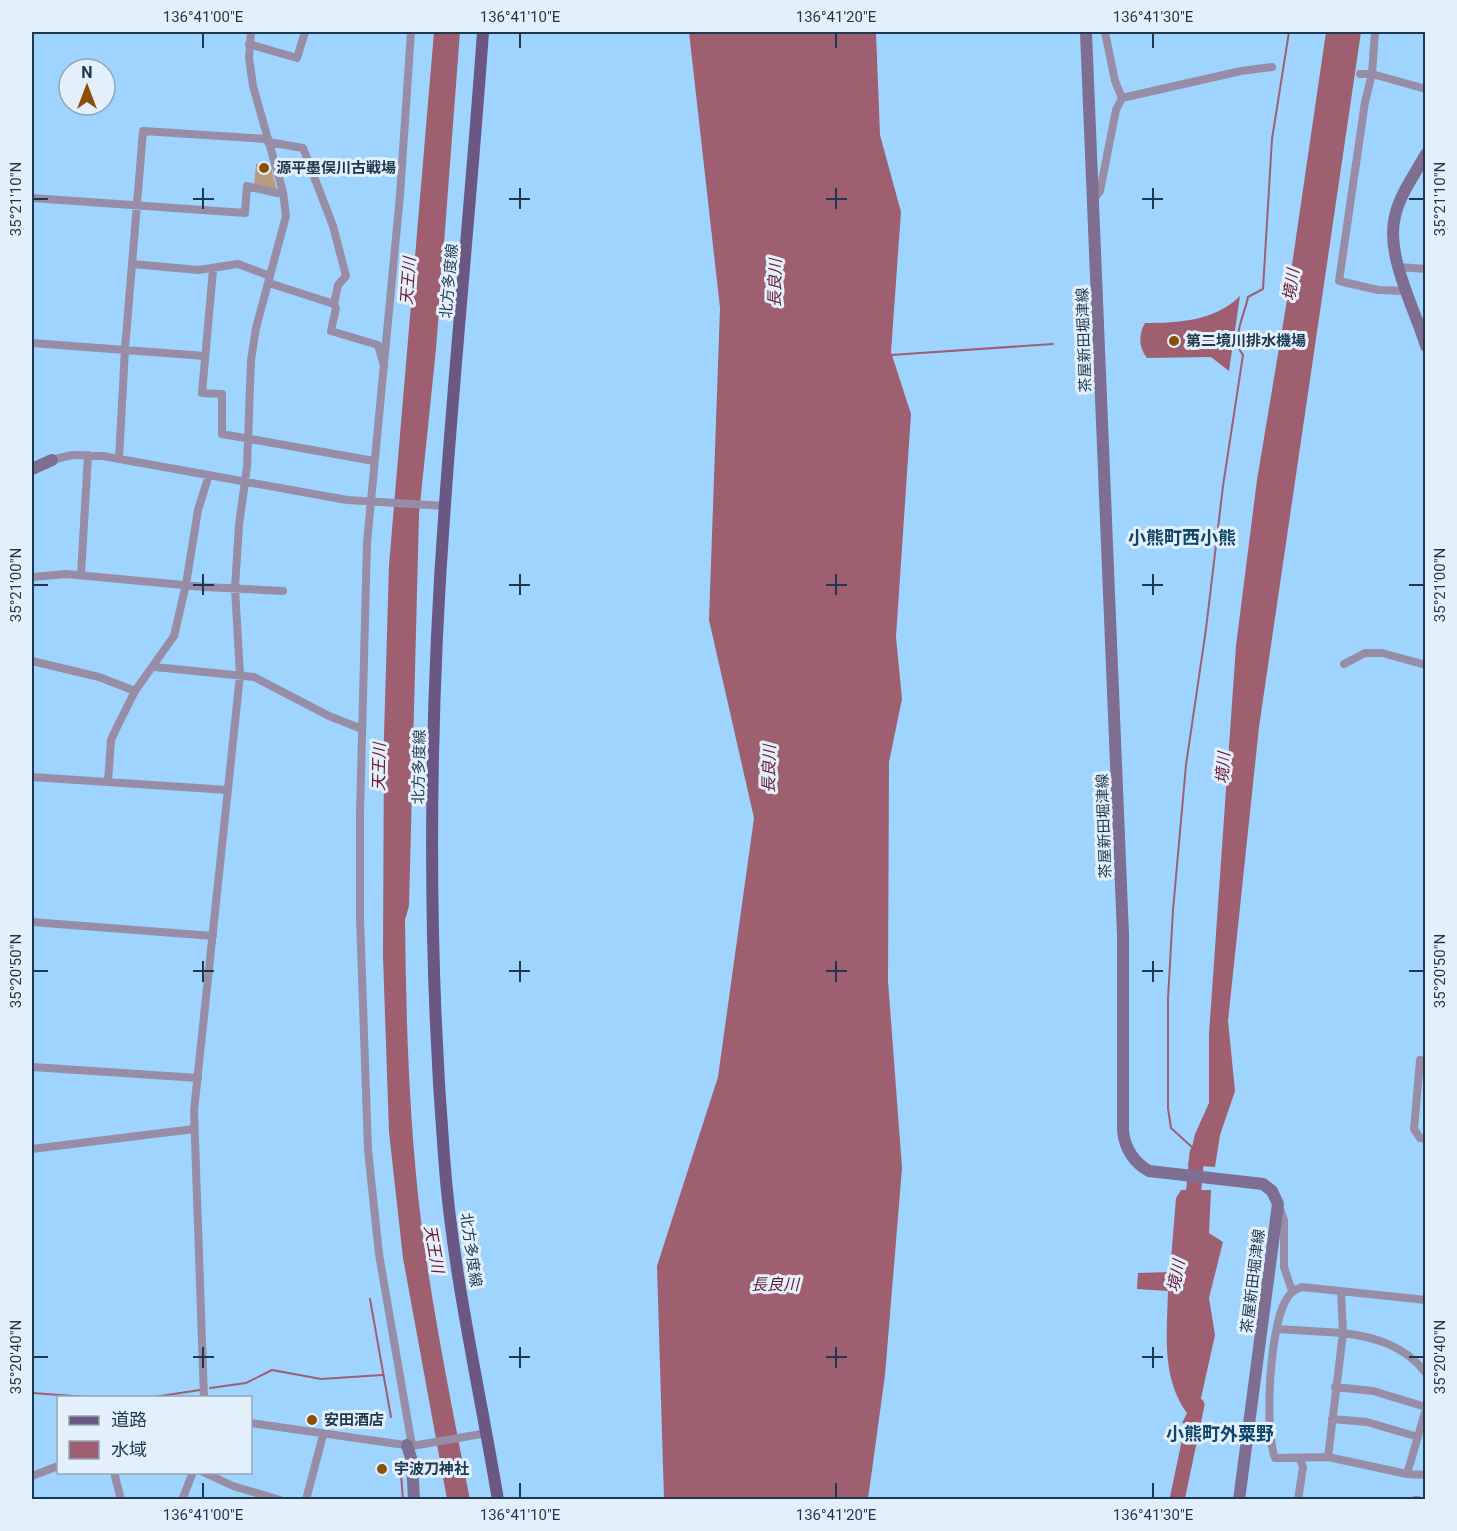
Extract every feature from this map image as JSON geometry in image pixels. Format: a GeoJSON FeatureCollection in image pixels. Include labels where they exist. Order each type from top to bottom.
{"type":"FeatureCollection","features":[{"type":"Feature","properties":{"kind":"main road","name":"北方多度線"},"geometry":{"type":"LineString","coordinates":[[483,32],[439,506],[433,795],[436,1006],[444,1158],[453,1237],[498,1500]]}},
{"type":"Feature","properties":{"kind":"main road","name":"茶屋新田堀津線"},"geometry":{"type":"LineString","coordinates":[[1086,32],[1122,923],[1123,1131],[1126,1147],[1141,1167],[1157,1174],[1263,1184],[1272,1191],[1278,1204],[1239,1500]]}},
{"type":"Feature","properties":{"kind":"main road"},"geometry":{"type":"LineString","coordinates":[[1425,154],[1402,196],[1394,217],[1392,236],[1399,267],[1425,340]]}},
{"type":"Feature","properties":{"kind":"main road"},"geometry":{"type":"LineString","coordinates":[[32,469],[52,460]]}},
{"type":"Feature","properties":{"kind":"main road"},"geometry":{"type":"LineString","coordinates":[[410,1446],[414,1500]]}},
{"type":"Feature","properties":{"kind":"street"},"geometry":{"type":"LineString","coordinates":[[204,1396],[194,1129],[240,675],[235,588],[245,481],[251,360],[256,328],[286,216],[283,192],[253,86],[249,44],[251,32]]}},
{"type":"Feature","properties":{"kind":"street"},"geometry":{"type":"LineString","coordinates":[[249,44],[297,58],[305,32]]}},
{"type":"Feature","properties":{"kind":"street"},"geometry":{"type":"LineString","coordinates":[[410,1446],[379,1254],[368,1150],[360,918],[363,729],[375,503],[374,461],[386,368],[411,32]]}},
{"type":"Feature","properties":{"kind":"street"},"geometry":{"type":"LineString","coordinates":[[1093,200],[1100,191],[1116,110],[1122,98],[1115,81],[1105,32]]}},
{"type":"Feature","properties":{"kind":"street"},"geometry":{"type":"LineString","coordinates":[[1375,32],[1372,74],[1365,102],[1339,281],[1378,290],[1408,291]]}},
{"type":"Feature","properties":{"kind":"street"},"geometry":{"type":"LineString","coordinates":[[1122,98],[1219,76],[1272,67]]}},
{"type":"Feature","properties":{"kind":"street"},"geometry":{"type":"LineString","coordinates":[[1360,74],[1372,74],[1425,89]]}},
{"type":"Feature","properties":{"kind":"street"},"geometry":{"type":"LineString","coordinates":[[119,459],[124,349],[143,131],[267,141],[303,148],[333,226],[346,276],[338,285],[331,332],[378,345],[386,368]]}},
{"type":"Feature","properties":{"kind":"street"},"geometry":{"type":"LineString","coordinates":[[32,198],[245,213],[247,186],[277,193],[283,192]]}},
{"type":"Feature","properties":{"kind":"street"},"geometry":{"type":"LineString","coordinates":[[133,264],[213,270],[238,264],[269,280],[334,304]]}},
{"type":"Feature","properties":{"kind":"street"},"geometry":{"type":"LineString","coordinates":[[1399,267],[1425,268]]}},
{"type":"Feature","properties":{"kind":"street"},"geometry":{"type":"LineString","coordinates":[[213,270],[202,393],[222,394],[222,434],[374,461]]}},
{"type":"Feature","properties":{"kind":"street"},"geometry":{"type":"LineString","coordinates":[[32,343],[205,356]]}},
{"type":"Feature","properties":{"kind":"street"},"geometry":{"type":"LineString","coordinates":[[52,460],[72,455],[88,455],[375,503],[439,506]]}},
{"type":"Feature","properties":{"kind":"street"},"geometry":{"type":"LineString","coordinates":[[81,575],[88,455]]}},
{"type":"Feature","properties":{"kind":"street"},"geometry":{"type":"LineString","coordinates":[[108,782],[111,740],[135,691],[174,636],[186,584],[198,510],[209,476]]}},
{"type":"Feature","properties":{"kind":"street"},"geometry":{"type":"LineString","coordinates":[[32,577],[81,575],[284,591]]}},
{"type":"Feature","properties":{"kind":"street"},"geometry":{"type":"LineString","coordinates":[[1344,664],[1365,653],[1382,653],[1425,665]]}},
{"type":"Feature","properties":{"kind":"street"},"geometry":{"type":"LineString","coordinates":[[32,661],[99,677],[135,691]]}},
{"type":"Feature","properties":{"kind":"street"},"geometry":{"type":"LineString","coordinates":[[154,667],[254,677],[329,716],[363,729]]}},
{"type":"Feature","properties":{"kind":"street"},"geometry":{"type":"LineString","coordinates":[[32,777],[228,790]]}},
{"type":"Feature","properties":{"kind":"street"},"geometry":{"type":"LineString","coordinates":[[32,922],[213,936]]}},
{"type":"Feature","properties":{"kind":"street"},"geometry":{"type":"LineString","coordinates":[[1420,1060],[1414,1129],[1420,1138],[1425,1139]]}},
{"type":"Feature","properties":{"kind":"street"},"geometry":{"type":"LineString","coordinates":[[32,1067],[198,1078]]}},
{"type":"Feature","properties":{"kind":"street"},"geometry":{"type":"LineString","coordinates":[[32,1149],[194,1129]]}},
{"type":"Feature","properties":{"kind":"street"},"geometry":{"type":"LineString","coordinates":[[1278,1204],[1284,1220],[1284,1268],[1292,1291]]}},
{"type":"Feature","properties":{"kind":"street"},"geometry":{"type":"LineString","coordinates":[[1425,1300],[1302,1287],[1292,1291],[1284,1304],[1277,1329],[1269,1412],[1272,1450],[1275,1458],[1328,1457],[1407,1474],[1425,1475]]}},
{"type":"Feature","properties":{"kind":"street"},"geometry":{"type":"LineString","coordinates":[[1328,1457],[1343,1333],[1341,1291]]}},
{"type":"Feature","properties":{"kind":"street"},"geometry":{"type":"LineString","coordinates":[[1277,1329],[1364,1335],[1392,1344],[1419,1365],[1425,1373]]}},
{"type":"Feature","properties":{"kind":"street"},"geometry":{"type":"LineString","coordinates":[[1335,1387],[1373,1390],[1425,1408],[1407,1474]]}},
{"type":"Feature","properties":{"kind":"street"},"geometry":{"type":"LineString","coordinates":[[1332,1419],[1367,1422],[1418,1437]]}},
{"type":"Feature","properties":{"kind":"street"},"geometry":{"type":"LineString","coordinates":[[252,1423],[410,1446],[487,1432]]}},
{"type":"Feature","properties":{"kind":"street"},"geometry":{"type":"LineString","coordinates":[[306,1500],[323,1435]]}},
{"type":"Feature","properties":{"kind":"street"},"geometry":{"type":"LineString","coordinates":[[1298,1500],[1303,1467],[1300,1459]]}},
{"type":"Feature","properties":{"kind":"street"},"geometry":{"type":"LineString","coordinates":[[32,1476],[57,1466]]}},
{"type":"Feature","properties":{"kind":"street"},"geometry":{"type":"LineString","coordinates":[[114,1474],[121,1500]]}},
{"type":"Feature","properties":{"kind":"street"},"geometry":{"type":"LineString","coordinates":[[182,1500],[193,1474]]}},
{"type":"Feature","properties":{"kind":"street"},"geometry":{"type":"LineString","coordinates":[[205,1474],[233,1486],[280,1500]]}},
{"type":"Feature","properties":{"kind":"shaded area"},"geometry":{"type":"Polygon","coordinates":[[[256,164],[270,164],[277,190],[254,184],[256,164]]]}},
{"type":"Feature","properties":{"kind":"water","name":"天王川"},"geometry":{"type":"Polygon","coordinates":[[[434,32],[460,32],[436,349],[419,514],[409,906],[405,920],[406,996],[411,1108],[421,1221],[437,1326],[470,1500],[447,1499],[403,1258],[389,1132],[383,956],[384,736],[389,565],[434,32]]]}},
{"type":"Feature","properties":{"kind":"water","name":"長良川"},"geometry":{"type":"Polygon","coordinates":[[[689,32],[876,32],[880,135],[901,212],[891,352],[911,414],[896,637],[902,699],[889,762],[888,981],[902,1168],[885,1375],[868,1499],[664,1499],[657,1266],[718,1077],[754,818],[709,620],[720,308],[689,32]]]}},
{"type":"Feature","properties":{"kind":"water"},"geometry":{"type":"Polygon","coordinates":[[[1326,32],[1361,32],[1259,727],[1228,1021],[1235,1091],[1220,1135],[1215,1167],[1188,1165],[1195,1134],[1209,1103],[1209,1034],[1236,646],[1257,480],[1286,306],[1326,32]]]}},
{"type":"Feature","properties":{"kind":"water"},"geometry":{"type":"Polygon","coordinates":[[[1240,296],[1229,371],[1211,357],[1147,358],[1144,354],[1140,337],[1145,323],[1183,321],[1208,316],[1240,296]]]}},
{"type":"Feature","properties":{"kind":"water"},"geometry":{"type":"Polygon","coordinates":[[[1181,1190],[1211,1190],[1209,1233],[1223,1242],[1209,1298],[1215,1335],[1195,1425],[1182,1423],[1187,1413],[1173,1385],[1169,1370],[1168,1291],[1137,1289],[1138,1273],[1170,1272],[1176,1198],[1181,1190]]]}},
{"type":"Feature","properties":{"kind":"waterway"},"geometry":{"type":"LineString","coordinates":[[1193,1148],[1171,1128],[1168,1108],[1168,999],[1173,910],[1186,765],[1243,355],[1239,349],[1238,335],[1248,297],[1263,289],[1272,139],[1289,32]]}},
{"type":"Feature","properties":{"kind":"waterway"},"geometry":{"type":"LineString","coordinates":[[891,355],[1053,344]]}},
{"type":"Feature","properties":{"kind":"waterway","name":"境川"},"geometry":{"type":"LineString","coordinates":[[1192,1210],[1197,1153],[1200,1148]]}},
{"type":"Feature","properties":{"kind":"waterway"},"geometry":{"type":"LineString","coordinates":[[370,1299],[391,1417]]}},
{"type":"Feature","properties":{"kind":"waterway"},"geometry":{"type":"LineString","coordinates":[[210,1388],[246,1383],[272,1370],[321,1379],[382,1375]]}},
{"type":"Feature","properties":{"kind":"waterway"},"geometry":{"type":"LineString","coordinates":[[160,1396],[200,1390]]}},
{"type":"Feature","properties":{"kind":"waterway"},"geometry":{"type":"LineString","coordinates":[[32,1393],[74,1396]]}},
{"type":"Feature","properties":{"kind":"waterway","name":"境川"},"geometry":{"type":"LineString","coordinates":[[1177,1500],[1197,1405]]}},
{"type":"Feature","properties":{"kind":"waterway"},"geometry":{"type":"LineString","coordinates":[[403,1500],[401,1474],[404,1466]]}},
{"type":"Feature","properties":{"kind":"place","name":"源平墨俣川古戦場"},"geometry":{"type":"Point","coordinates":[264,168]}},
{"type":"Feature","properties":{"kind":"place","name":"第二境川排水機場"},"geometry":{"type":"Point","coordinates":[1174,341]}},
{"type":"Feature","properties":{"kind":"place","name":"安田酒店"},"geometry":{"type":"Point","coordinates":[312,1420]}},
{"type":"Feature","properties":{"kind":"place","name":"宇波刀神社"},"geometry":{"type":"Point","coordinates":[382,1469]}},
{"type":"Feature","properties":{"kind":"district","name":"小熊町西小熊"},"geometry":{"type":"Point","coordinates":[1182,537]}},
{"type":"Feature","properties":{"kind":"district","name":"小熊町外粟野"},"geometry":{"type":"Point","coordinates":[1220,1433]}}]}
